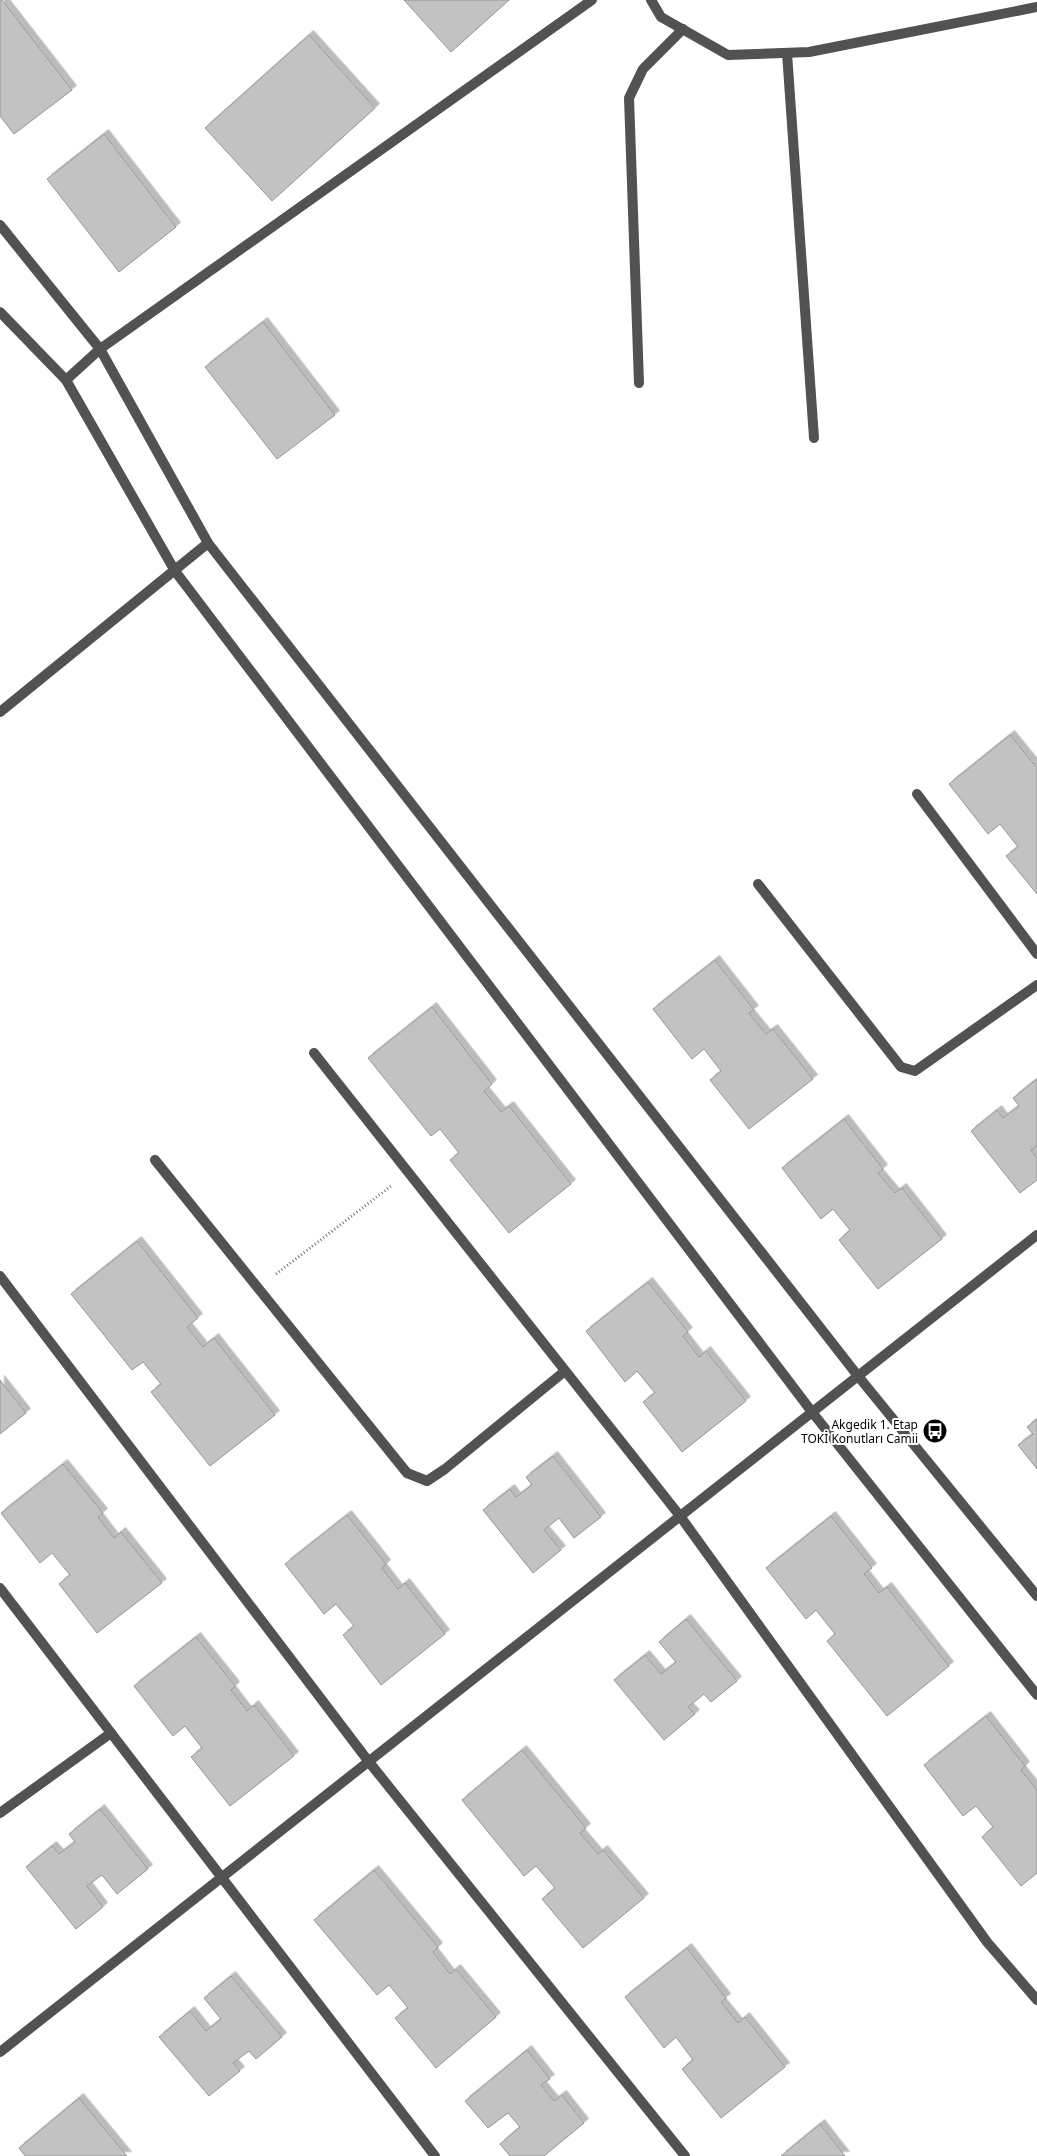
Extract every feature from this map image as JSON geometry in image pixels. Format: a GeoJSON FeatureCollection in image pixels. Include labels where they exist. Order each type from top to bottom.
{"type":"FeatureCollection","features":[{"type":"Feature","properties":{"kind":"street"},"geometry":{"type":"LineString","coordinates":[[66,380],[100,349],[592,0]]}},
{"type":"Feature","properties":{"kind":"street"},"geometry":{"type":"LineString","coordinates":[[651,0],[661,17],[728,55],[809,52],[1037,7]]}},
{"type":"Feature","properties":{"kind":"street"},"geometry":{"type":"LineString","coordinates":[[639,382],[629,98],[643,69],[683,29]]}},
{"type":"Feature","properties":{"kind":"street"},"geometry":{"type":"LineString","coordinates":[[787,53],[814,438]]}},
{"type":"Feature","properties":{"kind":"street"},"geometry":{"type":"LineString","coordinates":[[0,225],[100,349],[208,542],[858,1376],[1037,1596]]}},
{"type":"Feature","properties":{"kind":"street"},"geometry":{"type":"LineString","coordinates":[[0,312],[66,380],[175,571],[812,1412],[1037,1695]]}},
{"type":"Feature","properties":{"kind":"street"},"geometry":{"type":"LineString","coordinates":[[0,712],[175,571],[208,542]]}},
{"type":"Feature","properties":{"kind":"street"},"geometry":{"type":"LineString","coordinates":[[917,794],[1037,954]]}},
{"type":"Feature","properties":{"kind":"street"},"geometry":{"type":"LineString","coordinates":[[758,884],[901,1067],[915,1071],[1037,985]]}},
{"type":"Feature","properties":{"kind":"street"},"geometry":{"type":"LineString","coordinates":[[314,1052],[680,1516],[987,1942],[1037,2000]]}},
{"type":"Feature","properties":{"kind":"street"},"geometry":{"type":"LineString","coordinates":[[155,1160],[407,1473],[427,1481],[565,1371]]}},
{"type":"Feature","properties":{"kind":"street"},"geometry":{"type":"LineString","coordinates":[[0,2052],[1037,1235]]}},
{"type":"Feature","properties":{"kind":"street"},"geometry":{"type":"LineString","coordinates":[[0,1276],[369,1762],[685,2156]]}},
{"type":"Feature","properties":{"kind":"street"},"geometry":{"type":"LineString","coordinates":[[0,1588],[435,2156]]}},
{"type":"Feature","properties":{"kind":"street"},"geometry":{"type":"LineString","coordinates":[[0,1813],[111,1733]]}},
{"type":"Feature","properties":{"kind":"path"},"geometry":{"type":"LineString","coordinates":[[258,1288],[409,1172]]}},
{"type":"Feature","properties":{"kind":"building"},"geometry":{"type":"Polygon","coordinates":[[[0,0],[2,0],[72,90],[14,134],[0,116],[0,0]]]}},
{"type":"Feature","properties":{"kind":"building"},"geometry":{"type":"Polygon","coordinates":[[[404,0],[509,0],[451,52],[404,0]]]}},
{"type":"Feature","properties":{"kind":"building"},"geometry":{"type":"Polygon","coordinates":[[[309,35],[375,108],[272,201],[205,128],[309,35]]]}},
{"type":"Feature","properties":{"kind":"building"},"geometry":{"type":"Polygon","coordinates":[[[104,134],[176,227],[119,272],[47,179],[104,134]]]}},
{"type":"Feature","properties":{"kind":"building"},"geometry":{"type":"Polygon","coordinates":[[[263,322],[335,415],[277,459],[205,367],[263,322]]]}},
{"type":"Feature","properties":{"kind":"building"},"geometry":{"type":"Polygon","coordinates":[[[1010,735],[1037,768],[1037,894],[1006,856],[1018,847],[1000,824],[988,834],[949,784],[1010,735]]]}},
{"type":"Feature","properties":{"kind":"building"},"geometry":{"type":"Polygon","coordinates":[[[715,960],[754,1010],[749,1013],[766,1034],[773,1029],[813,1079],[749,1129],[710,1080],[721,1071],[704,1049],[692,1059],[653,1009],[715,960]]]}},
{"type":"Feature","properties":{"kind":"building"},"geometry":{"type":"Polygon","coordinates":[[[432,1007],[492,1084],[484,1091],[501,1112],[509,1106],[571,1184],[509,1233],[450,1160],[459,1153],[440,1129],[431,1136],[368,1058],[432,1007]]]}},
{"type":"Feature","properties":{"kind":"building"},"geometry":{"type":"Polygon","coordinates":[[[1037,1079],[1037,1146],[1031,1150],[1037,1158],[1037,1180],[1020,1193],[971,1131],[997,1110],[1003,1118],[1019,1106],[1013,1098],[1037,1079]]]}},
{"type":"Feature","properties":{"kind":"building"},"geometry":{"type":"Polygon","coordinates":[[[844,1119],[883,1169],[878,1173],[895,1193],[902,1188],[942,1239],[878,1289],[839,1240],[850,1230],[833,1209],[821,1219],[782,1168],[844,1119]]]}},
{"type":"Feature","properties":{"kind":"building"},"geometry":{"type":"Polygon","coordinates":[[[137,1241],[198,1318],[187,1327],[203,1347],[214,1338],[275,1415],[210,1466],[151,1392],[161,1384],[143,1362],[132,1370],[71,1294],[137,1241]]]}},
{"type":"Feature","properties":{"kind":"building"},"geometry":{"type":"Polygon","coordinates":[[[648,1282],[688,1332],[683,1336],[699,1357],[706,1351],[746,1401],[682,1452],[643,1402],[655,1393],[637,1371],[625,1382],[586,1331],[648,1282]]]}},
{"type":"Feature","properties":{"kind":"building"},"geometry":{"type":"Polygon","coordinates":[[[0,1380],[26,1413],[0,1434],[0,1380]]]}},
{"type":"Feature","properties":{"kind":"building"},"geometry":{"type":"Polygon","coordinates":[[[1037,1419],[1037,1469],[1018,1445],[1033,1434],[1027,1427],[1037,1419]]]}},
{"type":"Feature","properties":{"kind":"building"},"geometry":{"type":"Polygon","coordinates":[[[553,1456],[601,1517],[574,1538],[559,1518],[544,1530],[561,1550],[533,1573],[483,1510],[510,1489],[516,1497],[532,1485],[526,1477],[553,1456]]]}},
{"type":"Feature","properties":{"kind":"building"},"geometry":{"type":"Polygon","coordinates":[[[63,1464],[103,1513],[98,1517],[114,1538],[121,1532],[162,1583],[97,1633],[59,1584],[70,1575],[52,1553],[40,1563],[1,1513],[63,1464]]]}},
{"type":"Feature","properties":{"kind":"building"},"geometry":{"type":"Polygon","coordinates":[[[347,1515],[386,1564],[382,1568],[398,1589],[405,1583],[445,1634],[381,1685],[343,1635],[354,1626],[336,1604],[324,1614],[285,1564],[347,1515]]]}},
{"type":"Feature","properties":{"kind":"building"},"geometry":{"type":"Polygon","coordinates":[[[831,1516],[872,1568],[864,1574],[879,1593],[887,1587],[949,1666],[887,1716],[827,1641],[835,1634],[816,1610],[806,1619],[766,1568],[831,1516]]]}},
{"type":"Feature","properties":{"kind":"building"},"geometry":{"type":"Polygon","coordinates":[[[686,1619],[737,1681],[711,1702],[704,1694],[688,1707],[695,1714],[664,1740],[614,1680],[645,1655],[661,1674],[676,1662],[659,1642],[686,1619]]]}},
{"type":"Feature","properties":{"kind":"building"},"geometry":{"type":"Polygon","coordinates":[[[196,1637],[235,1686],[231,1690],[247,1711],[254,1705],[294,1756],[230,1806],[191,1757],[202,1748],[185,1726],[173,1736],[134,1686],[196,1637]]]}},
{"type":"Feature","properties":{"kind":"building"},"geometry":{"type":"Polygon","coordinates":[[[986,1716],[1025,1766],[1021,1770],[1037,1790],[1037,1873],[1021,1886],[982,1837],[993,1827],[976,1806],[963,1816],[924,1765],[986,1716]]]}},
{"type":"Feature","properties":{"kind":"building"},"geometry":{"type":"Polygon","coordinates":[[[522,1750],[586,1828],[580,1833],[598,1854],[603,1850],[644,1898],[583,1948],[542,1899],[555,1888],[536,1866],[524,1876],[462,1800],[522,1750]]]}},
{"type":"Feature","properties":{"kind":"building"},"geometry":{"type":"Polygon","coordinates":[[[100,1809],[148,1869],[117,1894],[102,1875],[87,1886],[103,1907],[76,1929],[26,1867],[52,1846],[59,1854],[75,1842],[69,1834],[100,1809]]]}},
{"type":"Feature","properties":{"kind":"building"},"geometry":{"type":"Polygon","coordinates":[[[374,1870],[438,1947],[433,1952],[450,1974],[456,1969],[496,2017],[436,2068],[395,2018],[408,2008],[389,1985],[377,1995],[314,1920],[374,1870]]]}},
{"type":"Feature","properties":{"kind":"building"},"geometry":{"type":"Polygon","coordinates":[[[687,1948],[726,1998],[721,2002],[738,2023],[745,2017],[785,2067],[721,2118],[682,2069],[693,2060],[676,2037],[664,2048],[625,1997],[687,1948]]]}},
{"type":"Feature","properties":{"kind":"building"},"geometry":{"type":"Polygon","coordinates":[[[231,1976],[282,2037],[256,2059],[249,2051],[233,2063],[240,2071],[209,2096],[159,2037],[190,2011],[206,2031],[221,2019],[204,1998],[231,1976]]]}},
{"type":"Feature","properties":{"kind":"building"},"geometry":{"type":"Polygon","coordinates":[[[527,2050],[550,2079],[541,2085],[554,2101],[562,2095],[584,2123],[544,2156],[510,2156],[500,2144],[520,2127],[508,2113],[488,2128],[465,2101],[527,2050]]]}},
{"type":"Feature","properties":{"kind":"building"},"geometry":{"type":"Polygon","coordinates":[[[79,2098],[127,2156],[25,2156],[19,2148],[79,2098]]]}},
{"type":"Feature","properties":{"kind":"building"},"geometry":{"type":"Polygon","coordinates":[[[820,2124],[845,2156],[781,2156],[820,2124]]]}},
{"type":"Feature","properties":{"kind":"place","name":"Akgedik 1. Etap TOKİ Konutları Camii"},"geometry":{"type":"Point","coordinates":[935,1431]}}]}
